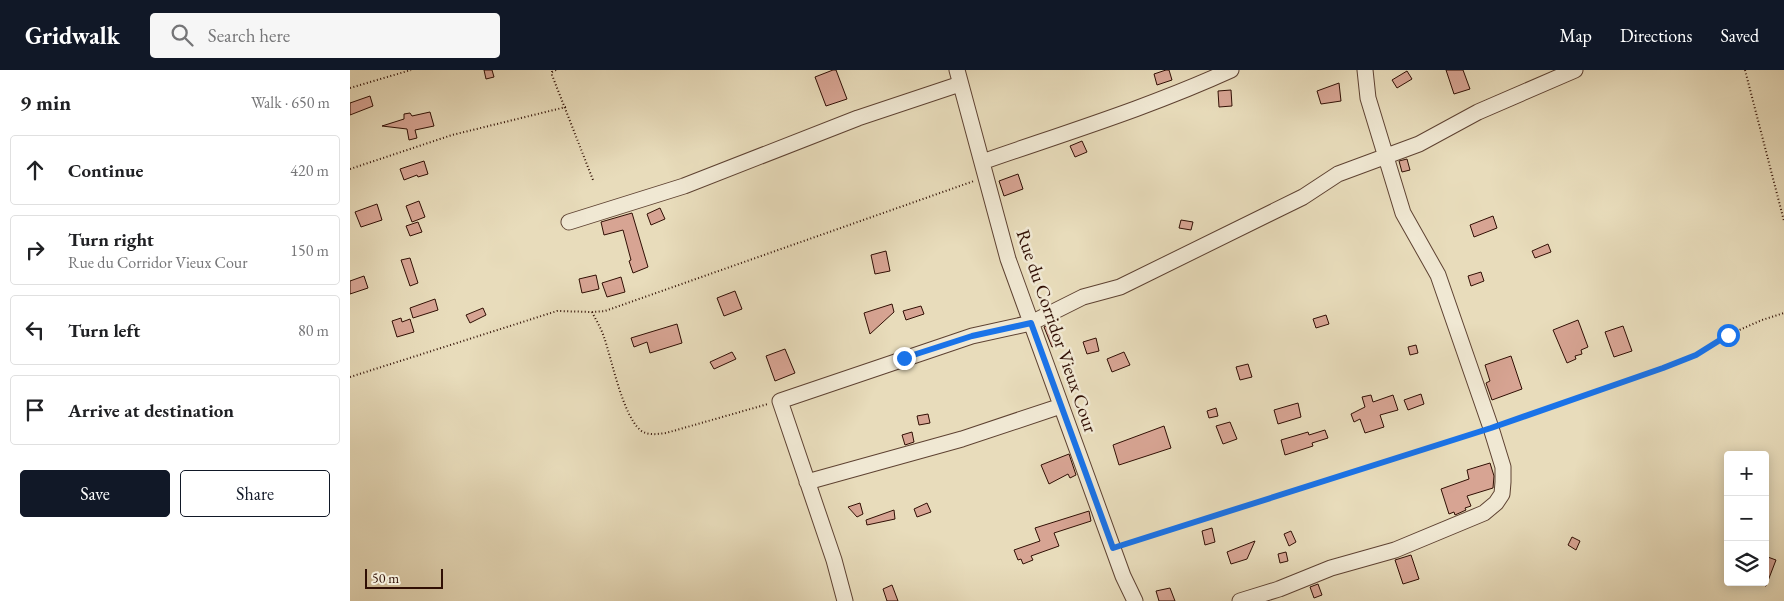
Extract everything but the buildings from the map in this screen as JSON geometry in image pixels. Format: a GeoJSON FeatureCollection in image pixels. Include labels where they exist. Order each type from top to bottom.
{"type":"FeatureCollection","features":[{"type":"Feature","properties":{"kind":"street"},"geometry":{"type":"LineString","coordinates":[[982,162],[1125,112],[1195,86],[1230,70]]}},
{"type":"Feature","properties":{"kind":"street"},"geometry":{"type":"LineString","coordinates":[[1240,601],[1279,589],[1331,568],[1395,550],[1484,513],[1496,503],[1502,494],[1503,467],[1491,428],[1438,275],[1403,213],[1368,98],[1365,70]]}},
{"type":"Feature","properties":{"kind":"street"},"geometry":{"type":"LineString","coordinates":[[845,601],[834,560],[780,401],[972,336],[1031,323],[1083,297],[1120,286],[1303,197],[1338,174],[1419,144],[1478,112],[1575,70]]}},
{"type":"Feature","properties":{"kind":"street"},"geometry":{"type":"LineString","coordinates":[[569,222],[684,186],[959,77]]}},
{"type":"Feature","properties":{"kind":"street","name":"Rue du Corridor Vieux Cour"},"geometry":{"type":"LineString","coordinates":[[959,77],[1008,259],[1123,576],[1135,601]]}},
{"type":"Feature","properties":{"kind":"street"},"geometry":{"type":"LineString","coordinates":[[808,482],[962,439],[1061,406]]}},
{"type":"Feature","properties":{"kind":"path"},"geometry":{"type":"LineString","coordinates":[[350,88],[411,70]]}},
{"type":"Feature","properties":{"kind":"path"},"geometry":{"type":"LineString","coordinates":[[556,70],[552,72],[552,75],[593,180]]}},
{"type":"Feature","properties":{"kind":"path"},"geometry":{"type":"LineString","coordinates":[[1745,70],[1784,221]]}},
{"type":"Feature","properties":{"kind":"path"},"geometry":{"type":"LineString","coordinates":[[350,169],[452,135],[566,107]]}},
{"type":"Feature","properties":{"kind":"path"},"geometry":{"type":"LineString","coordinates":[[350,377],[557,312],[605,311],[986,177]]}},
{"type":"Feature","properties":{"kind":"path"},"geometry":{"type":"LineString","coordinates":[[592,312],[604,336],[610,362],[632,419],[641,430],[651,435],[666,433],[780,401]]}},
{"type":"Feature","properties":{"kind":"path"},"geometry":{"type":"LineString","coordinates":[[1113,548],[1491,428],[1663,368],[1696,355],[1728,335],[1762,320],[1784,313]]}},
{"type":"Feature","properties":{"kind":"route"},"geometry":{"type":"LineString","coordinates":[[904,358],[972,336],[1031,323],[1113,548],[1491,428],[1663,368],[1696,355],[1728,335]]}}]}
